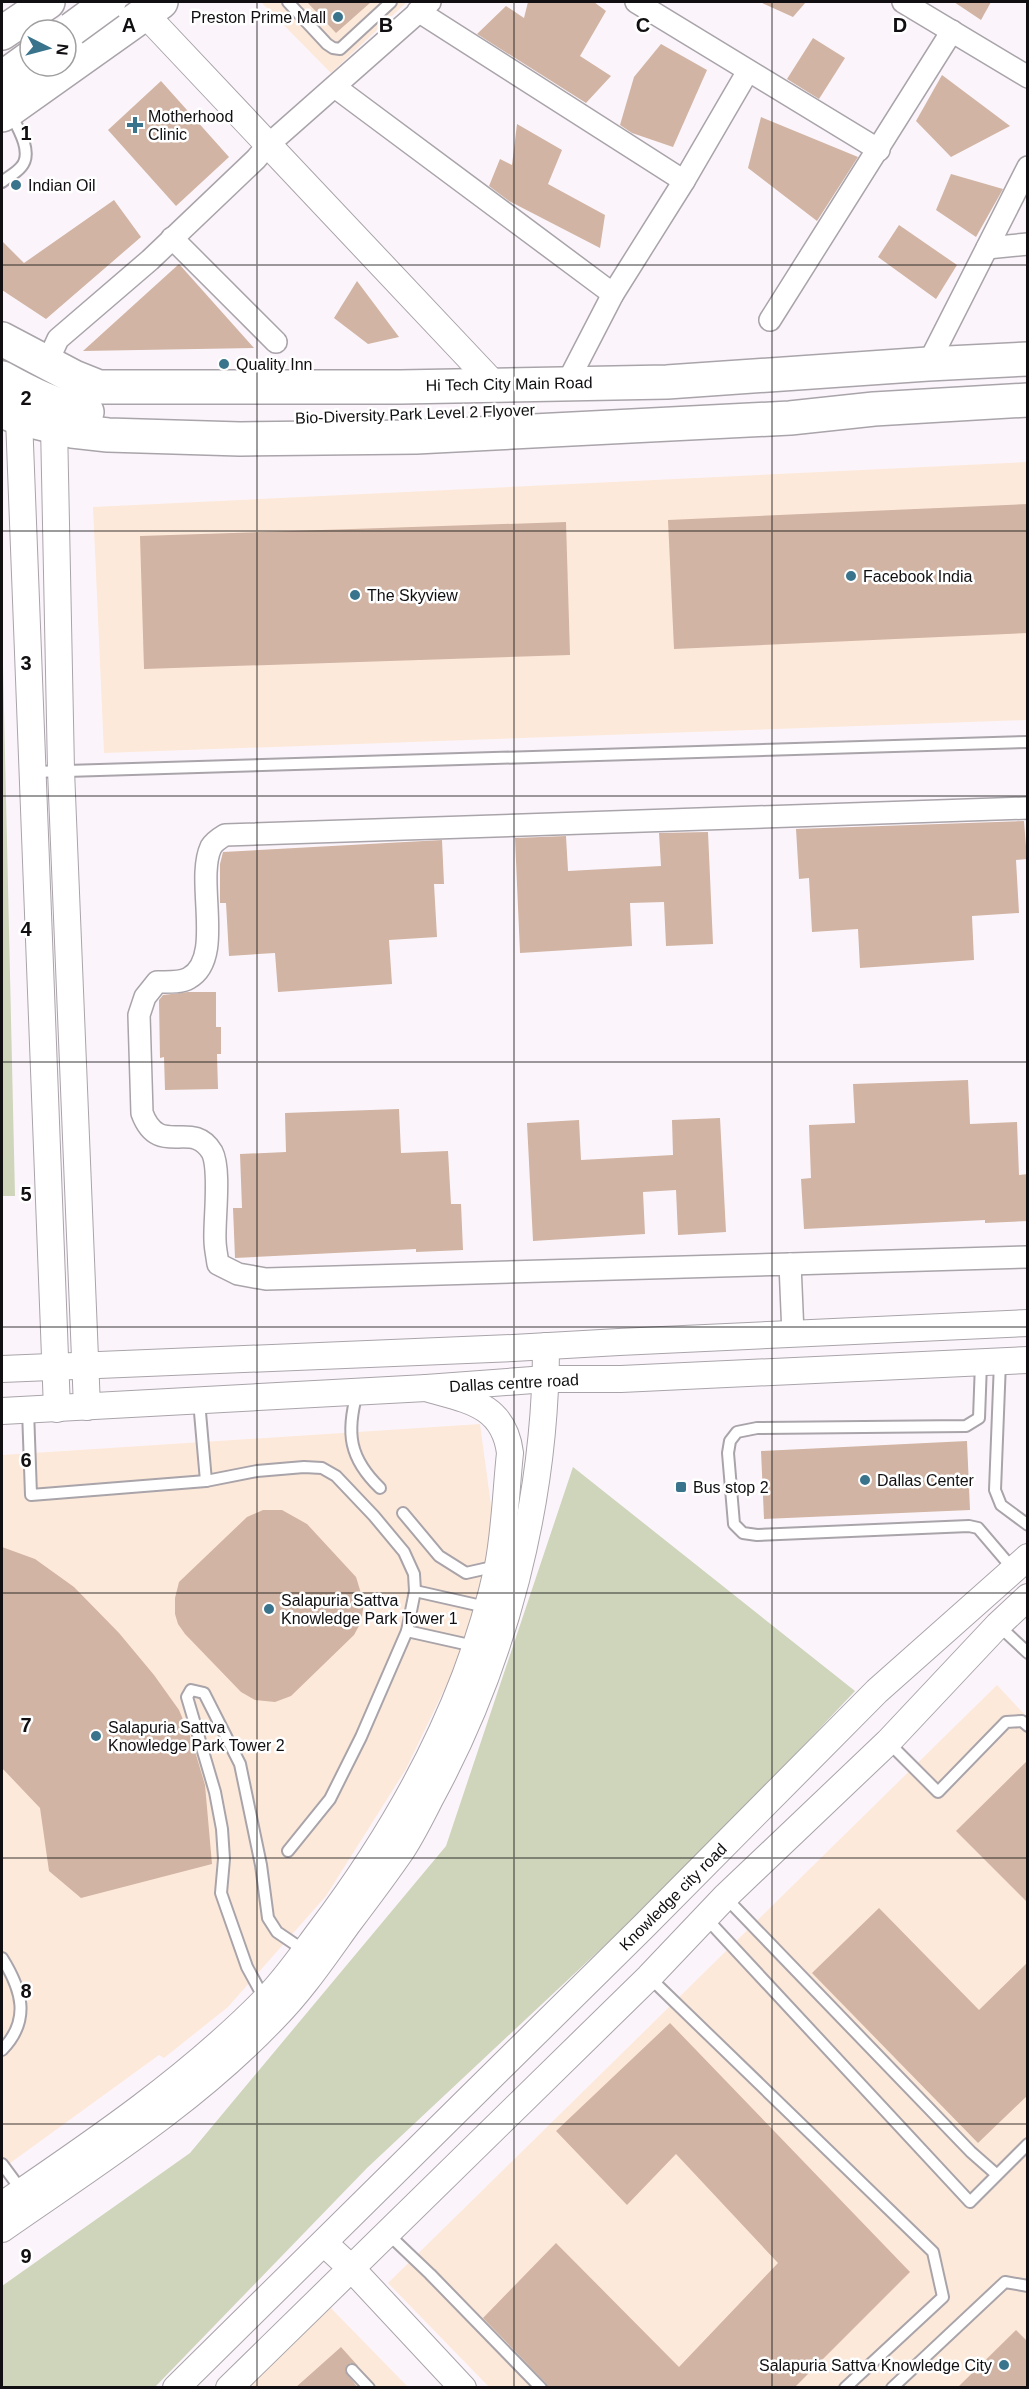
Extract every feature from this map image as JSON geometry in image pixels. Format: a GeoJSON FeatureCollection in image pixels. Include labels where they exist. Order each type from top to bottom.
{"type":"FeatureCollection","features":[{"type":"Feature","properties":{"kind":"main road"},"geometry":{"type":"LineString","coordinates":[[2,33],[48,2]]}},
{"type":"Feature","properties":{"kind":"main road"},"geometry":{"type":"LineString","coordinates":[[73,2],[98,45]]}},
{"type":"Feature","properties":{"kind":"main road"},"geometry":{"type":"LineString","coordinates":[[78,24],[109,2]]}},
{"type":"Feature","properties":{"kind":"main road"},"geometry":{"type":"LineString","coordinates":[[5,112],[153,8]]}},
{"type":"Feature","properties":{"kind":"main road"},"geometry":{"type":"LineString","coordinates":[[2,78],[18,67]]}},
{"type":"Feature","properties":{"kind":"main road","name":"Hi Tech City Main Road"},"geometry":{"type":"LineString","coordinates":[[2,339],[99,387],[400,387],[493,383],[668,382],[1028,359]]}},
{"type":"Feature","properties":{"kind":"main road","name":"Bio-Diversity Park Level 2 Flyover"},"geometry":{"type":"LineString","coordinates":[[2,378],[35,397],[68,409],[125,418],[318,418],[488,414],[756,399],[830,370]]}},
{"type":"Feature","properties":{"kind":"main road"},"geometry":{"type":"LineString","coordinates":[[10,415],[72,430],[120,436],[240,439],[416,437],[790,418],[874,409],[1028,400]]}},
{"type":"Feature","properties":{"kind":"street"},"geometry":{"type":"LineString","coordinates":[[636,2],[879,150]]}},
{"type":"Feature","properties":{"kind":"street"},"geometry":{"type":"LineString","coordinates":[[903,2],[1028,77]]}},
{"type":"Feature","properties":{"kind":"street"},"geometry":{"type":"LineString","coordinates":[[47,363],[58,339],[172,238],[268,145],[424,6],[684,181]]}},
{"type":"Feature","properties":{"kind":"street"},"geometry":{"type":"LineString","coordinates":[[153,8],[268,145],[493,383]]}},
{"type":"Feature","properties":{"kind":"street"},"geometry":{"type":"LineString","coordinates":[[770,320],[952,31]]}},
{"type":"Feature","properties":{"kind":"street"},"geometry":{"type":"LineString","coordinates":[[567,383],[613,294],[684,181],[748,71]]}},
{"type":"Feature","properties":{"kind":"street"},"geometry":{"type":"LineString","coordinates":[[335,87],[613,294]]}},
{"type":"Feature","properties":{"kind":"street"},"geometry":{"type":"LineString","coordinates":[[928,364],[1028,168]]}},
{"type":"Feature","properties":{"kind":"street"},"geometry":{"type":"LineString","coordinates":[[172,238],[276,342]]}},
{"type":"Feature","properties":{"kind":"street"},"geometry":{"type":"LineString","coordinates":[[987,248],[1028,244]]}},
{"type":"Feature","properties":{"kind":"street"},"geometry":{"type":"LineString","coordinates":[[10,415],[33,772],[57,1408]]}},
{"type":"Feature","properties":{"kind":"street"},"geometry":{"type":"LineString","coordinates":[[54,425],[61,770],[87,1407]]}},
{"type":"Feature","properties":{"kind":"street"},"geometry":{"type":"LineString","coordinates":[[1028,808],[225,835],[212,845],[206,864],[206,958],[196,974],[187,980],[157,982],[145,997],[139,1015],[142,1113],[148,1128],[161,1136],[200,1139],[212,1153],[216,1168],[215,1241],[218,1264],[238,1274],[266,1280],[1028,1257]]}},
{"type":"Feature","properties":{"kind":"street"},"geometry":{"type":"LineString","coordinates":[[790,1264],[793,1334]]}},
{"type":"Feature","properties":{"kind":"street"},"geometry":{"type":"LineString","coordinates":[[2,1369],[56,1365],[546,1347],[1028,1323]]}},
{"type":"Feature","properties":{"kind":"street"},"geometry":{"type":"LineString","coordinates":[[2,2229],[195,2092],[265,2027],[302,1985],[404,1848],[455,1755],[488,1673],[515,1584],[540,1443],[546,1379],[546,1347]]}},
{"type":"Feature","properties":{"kind":"street","name":"Dallas centre road"},"geometry":{"type":"LineString","coordinates":[[2,1411],[426,1388],[546,1379],[621,1379],[1028,1360]]}},
{"type":"Feature","properties":{"kind":"street"},"geometry":{"type":"LineString","coordinates":[[12,2198],[118,2124],[172,2082],[265,2000],[354,1886],[402,1807],[435,1744],[460,1686],[498,1566],[510,1453],[502,1424],[492,1413],[476,1405],[426,1388]]}},
{"type":"Feature","properties":{"kind":"street","name":"Knowledge city road"},"geometry":{"type":"LineString","coordinates":[[176,2388],[877,1691],[1020,1563]]}},
{"type":"Feature","properties":{"kind":"street"},"geometry":{"type":"LineString","coordinates":[[229,2388],[649,1977],[725,1897],[888,1742],[998,1625],[1028,1598]]}},
{"type":"Feature","properties":{"kind":"street"},"geometry":{"type":"LineString","coordinates":[[324,2243],[351,2268],[463,2388]]}},
{"type":"Feature","properties":{"kind":"lane"},"geometry":{"type":"LineString","coordinates":[[288,2],[327,44],[340,49],[391,2]]}},
{"type":"Feature","properties":{"kind":"lane"},"geometry":{"type":"LineString","coordinates":[[2,182],[22,166],[25,157],[24,145],[5,112]]}},
{"type":"Feature","properties":{"kind":"lane"},"geometry":{"type":"LineString","coordinates":[[33,772],[1028,742]]}},
{"type":"Feature","properties":{"kind":"lane"},"geometry":{"type":"LineString","coordinates":[[991,1362],[995,1490],[1001,1505],[1028,1525]]}},
{"type":"Feature","properties":{"kind":"lane"},"geometry":{"type":"LineString","coordinates":[[991,1362],[979,1418],[966,1426],[757,1428],[737,1432],[730,1441],[728,1453],[734,1524],[742,1533],[757,1535],[969,1526],[978,1528],[1020,1563]]}},
{"type":"Feature","properties":{"kind":"lane"},"geometry":{"type":"LineString","coordinates":[[357,1391],[350,1417],[350,1432],[364,1473],[380,1488]]}},
{"type":"Feature","properties":{"kind":"lane"},"geometry":{"type":"LineString","coordinates":[[199,1401],[206,1481]]}},
{"type":"Feature","properties":{"kind":"lane"},"geometry":{"type":"LineString","coordinates":[[28,1410],[32,1495],[206,1481],[257,1471],[303,1467],[322,1468],[336,1476],[404,1552],[414,1574],[415,1591],[407,1631],[344,1759],[330,1799],[288,1851]]}},
{"type":"Feature","properties":{"kind":"lane"},"geometry":{"type":"LineString","coordinates":[[403,1512],[440,1556],[466,1573],[498,1566]]}},
{"type":"Feature","properties":{"kind":"lane"},"geometry":{"type":"LineString","coordinates":[[415,1591],[486,1607]]}},
{"type":"Feature","properties":{"kind":"lane"},"geometry":{"type":"LineString","coordinates":[[998,1625],[1028,1653]]}},
{"type":"Feature","properties":{"kind":"lane"},"geometry":{"type":"LineString","coordinates":[[407,1631],[474,1646]]}},
{"type":"Feature","properties":{"kind":"lane"},"geometry":{"type":"LineString","coordinates":[[265,2000],[247,1967],[221,1893],[224,1859],[222,1829],[215,1792],[187,1697],[191,1690],[204,1693],[240,1764],[261,1865],[268,1918],[277,1932],[305,1951]]}},
{"type":"Feature","properties":{"kind":"lane"},"geometry":{"type":"LineString","coordinates":[[888,1742],[938,1792],[1006,1722],[1022,1721],[1028,1726]]}},
{"type":"Feature","properties":{"kind":"lane"},"geometry":{"type":"LineString","coordinates":[[725,1897],[971,2152],[996,2174]]}},
{"type":"Feature","properties":{"kind":"lane"},"geometry":{"type":"LineString","coordinates":[[706,1917],[970,2202],[1028,2144]]}},
{"type":"Feature","properties":{"kind":"lane"},"geometry":{"type":"LineString","coordinates":[[2,1958],[18,1989],[21,2001],[19,2024],[14,2037],[2,2050]]}},
{"type":"Feature","properties":{"kind":"lane"},"geometry":{"type":"LineString","coordinates":[[649,1977],[933,2252],[943,2297],[845,2388]]}},
{"type":"Feature","properties":{"kind":"lane"},"geometry":{"type":"LineString","coordinates":[[2,2164],[12,2198]]}},
{"type":"Feature","properties":{"kind":"lane"},"geometry":{"type":"LineString","coordinates":[[387,2233],[541,2388]]}},
{"type":"Feature","properties":{"kind":"lane"},"geometry":{"type":"LineString","coordinates":[[892,2388],[1005,2282],[1028,2286]]}},
{"type":"Feature","properties":{"kind":"lane"},"geometry":{"type":"LineString","coordinates":[[352,2370],[369,2388]]}},
{"type":"Feature","properties":{"kind":"shaded area"},"geometry":{"type":"Polygon","coordinates":[[[261,2],[407,2],[331,73],[261,2]]]}},
{"type":"Feature","properties":{"kind":"shaded area"},"geometry":{"type":"Polygon","coordinates":[[[1027,462],[1027,720],[104,753],[93,507],[1027,462]]]}},
{"type":"Feature","properties":{"kind":"shaded area"},"geometry":{"type":"Polygon","coordinates":[[[480,1424],[496,1542],[468,1640],[406,1769],[326,1896],[228,2007],[164,2058],[159,2055],[2,2169],[2,1455],[480,1424]]]}},
{"type":"Feature","properties":{"kind":"shaded area","name":"Salapuria Sattva Knowledge City"},"geometry":{"type":"Polygon","coordinates":[[[997,1685],[1027,1717],[1027,2387],[489,2387],[388,2283],[997,1685]]]}},
{"type":"Feature","properties":{"kind":"shaded area"},"geometry":{"type":"Polygon","coordinates":[[[324,2301],[408,2387],[239,2388],[324,2301]]]}},
{"type":"Feature","properties":{"kind":"green space"},"geometry":{"type":"Polygon","coordinates":[[[2,621],[15,1196],[2,1196],[2,621]]]}},
{"type":"Feature","properties":{"kind":"green space"},"geometry":{"type":"Polygon","coordinates":[[[573,1467],[855,1691],[700,1856],[367,2168],[155,2387],[2,2387],[2,2286],[190,2153],[446,1846],[573,1467]]]}},
{"type":"Feature","properties":{"kind":"building","name":"Preston Prime Mall"},"geometry":{"type":"Polygon","coordinates":[[[307,2],[371,2],[336,33],[307,2]]]}},
{"type":"Feature","properties":{"kind":"building"},"geometry":{"type":"Polygon","coordinates":[[[528,2],[594,2],[606,11],[580,56],[611,76],[586,103],[477,34],[506,6],[524,18],[528,2]]]}},
{"type":"Feature","properties":{"kind":"building"},"geometry":{"type":"Polygon","coordinates":[[[760,2],[806,2],[793,17],[760,2]]]}},
{"type":"Feature","properties":{"kind":"building"},"geometry":{"type":"Polygon","coordinates":[[[954,2],[991,2],[981,20],[954,2]]]}},
{"type":"Feature","properties":{"kind":"building"},"geometry":{"type":"Polygon","coordinates":[[[813,38],[845,58],[819,99],[787,79],[813,38]]]}},
{"type":"Feature","properties":{"kind":"building"},"geometry":{"type":"Polygon","coordinates":[[[661,44],[707,70],[673,147],[632,133],[620,125],[634,77],[661,44]]]}},
{"type":"Feature","properties":{"kind":"building"},"geometry":{"type":"Polygon","coordinates":[[[942,75],[1010,126],[951,157],[916,121],[942,75]]]}},
{"type":"Feature","properties":{"kind":"building"},"geometry":{"type":"Polygon","coordinates":[[[161,81],[229,157],[176,206],[108,130],[161,81]]]}},
{"type":"Feature","properties":{"kind":"building"},"geometry":{"type":"Polygon","coordinates":[[[761,117],[858,157],[817,221],[748,168],[761,117]]]}},
{"type":"Feature","properties":{"kind":"building"},"geometry":{"type":"Polygon","coordinates":[[[517,124],[562,150],[548,184],[605,215],[600,248],[509,201],[489,186],[500,159],[512,165],[517,124]]]}},
{"type":"Feature","properties":{"kind":"building"},"geometry":{"type":"Polygon","coordinates":[[[951,174],[1003,189],[976,237],[936,210],[951,174]]]}},
{"type":"Feature","properties":{"kind":"building"},"geometry":{"type":"Polygon","coordinates":[[[114,200],[141,237],[46,319],[2,290],[2,241],[24,263],[114,200]]]}},
{"type":"Feature","properties":{"kind":"building"},"geometry":{"type":"Polygon","coordinates":[[[899,225],[957,265],[936,299],[878,257],[899,225]]]}},
{"type":"Feature","properties":{"kind":"building"},"geometry":{"type":"Polygon","coordinates":[[[179,264],[254,348],[83,351],[179,264]]]}},
{"type":"Feature","properties":{"kind":"building"},"geometry":{"type":"Polygon","coordinates":[[[357,281],[399,337],[368,344],[334,318],[357,281]]]}},
{"type":"Feature","properties":{"kind":"building"},"geometry":{"type":"Polygon","coordinates":[[[1028,504],[1028,633],[674,649],[668,520],[1028,504]]]}},
{"type":"Feature","properties":{"kind":"building","name":"The Skyview"},"geometry":{"type":"Polygon","coordinates":[[[566,522],[570,655],[144,669],[140,536],[566,522]]]}},
{"type":"Feature","properties":{"kind":"building"},"geometry":{"type":"Polygon","coordinates":[[[1024,821],[1027,859],[1016,860],[1019,913],[972,916],[974,960],[860,968],[858,929],[812,932],[809,878],[799,879],[796,829],[1024,821]]]}},
{"type":"Feature","properties":{"kind":"building"},"geometry":{"type":"Polygon","coordinates":[[[708,832],[713,944],[666,946],[664,902],[630,903],[632,946],[520,953],[515,838],[566,836],[568,871],[661,866],[659,833],[708,832]]]}},
{"type":"Feature","properties":{"kind":"building"},"geometry":{"type":"Polygon","coordinates":[[[442,840],[444,884],[434,884],[437,937],[389,940],[392,984],[278,992],[275,953],[229,956],[226,903],[220,903],[220,864],[223,852],[442,840]]]}},
{"type":"Feature","properties":{"kind":"building"},"geometry":{"type":"Polygon","coordinates":[[[216,992],[216,1027],[221,1027],[221,1054],[217,1054],[218,1089],[165,1090],[164,1057],[160,1058],[159,1000],[163,995],[216,992]]]}},
{"type":"Feature","properties":{"kind":"building"},"geometry":{"type":"Polygon","coordinates":[[[968,1080],[970,1124],[1017,1122],[1019,1175],[1028,1174],[1028,1221],[985,1223],[985,1220],[804,1229],[801,1179],[811,1178],[809,1125],[855,1123],[853,1084],[968,1080]]]}},
{"type":"Feature","properties":{"kind":"building"},"geometry":{"type":"Polygon","coordinates":[[[399,1109],[401,1153],[448,1151],[451,1204],[461,1204],[463,1250],[416,1252],[416,1249],[235,1258],[233,1208],[242,1208],[240,1154],[286,1152],[285,1113],[399,1109]]]}},
{"type":"Feature","properties":{"kind":"building"},"geometry":{"type":"Polygon","coordinates":[[[720,1118],[726,1232],[678,1235],[676,1190],[643,1192],[645,1234],[533,1241],[527,1123],[579,1120],[581,1160],[673,1155],[672,1120],[720,1118]]]}},
{"type":"Feature","properties":{"kind":"building","name":"Dallas Center"},"geometry":{"type":"Polygon","coordinates":[[[967,1441],[970,1510],[764,1519],[761,1451],[967,1441]]]}},
{"type":"Feature","properties":{"kind":"building","name":"Salapuria Sattva Knowledge Park Tower 1"},"geometry":{"type":"Polygon","coordinates":[[[263,1510],[282,1510],[307,1524],[356,1577],[364,1603],[361,1622],[354,1635],[291,1696],[275,1702],[255,1700],[241,1692],[185,1634],[175,1614],[175,1598],[179,1582],[247,1517],[263,1510]]]}},
{"type":"Feature","properties":{"kind":"building","name":"Salapuria Sattva Knowledge Park Tower 2"},"geometry":{"type":"Polygon","coordinates":[[[2,1547],[35,1559],[74,1587],[119,1633],[179,1710],[192,1741],[205,1785],[212,1864],[81,1898],[49,1871],[40,1808],[2,1768],[2,1547]]]}},
{"type":"Feature","properties":{"kind":"building"},"geometry":{"type":"Polygon","coordinates":[[[1028,1760],[1028,1903],[956,1831],[1028,1760]]]}},
{"type":"Feature","properties":{"kind":"building"},"geometry":{"type":"Polygon","coordinates":[[[879,1908],[979,2010],[1028,1962],[1028,2095],[978,2143],[812,1973],[879,1908]]]}},
{"type":"Feature","properties":{"kind":"building","name":"Salapuria Sattva Knowledge City"},"geometry":{"type":"Polygon","coordinates":[[[670,2023],[910,2272],[794,2388],[548,2388],[546,2383],[483,2318],[556,2243],[679,2367],[778,2263],[676,2154],[627,2205],[556,2131],[670,2023]]]}},
{"type":"Feature","properties":{"kind":"building","name":"Salapuria Sattva Knowledge City"},"geometry":{"type":"Polygon","coordinates":[[[1016,2330],[1028,2342],[1028,2388],[957,2388],[1016,2330]]]}},
{"type":"Feature","properties":{"kind":"building"},"geometry":{"type":"Polygon","coordinates":[[[341,2347],[358,2366],[350,2363],[345,2371],[358,2388],[295,2388],[341,2347]]]}},
{"type":"Feature","properties":{"kind":"place","name":"Preston Prime Mall"},"geometry":{"type":"Point","coordinates":[338,17]}},
{"type":"Feature","properties":{"kind":"place","name":"Motherhood Clinic"},"geometry":{"type":"Point","coordinates":[135,125]}},
{"type":"Feature","properties":{"kind":"place","name":"Indian Oil"},"geometry":{"type":"Point","coordinates":[16,185]}},
{"type":"Feature","properties":{"kind":"place","name":"Quality Inn"},"geometry":{"type":"Point","coordinates":[224,364]}},
{"type":"Feature","properties":{"kind":"place","name":"Facebook India"},"geometry":{"type":"Point","coordinates":[851,576]}},
{"type":"Feature","properties":{"kind":"place","name":"The Skyview"},"geometry":{"type":"Point","coordinates":[355,595]}},
{"type":"Feature","properties":{"kind":"place","name":"Dallas Center"},"geometry":{"type":"Point","coordinates":[865,1480]}},
{"type":"Feature","properties":{"kind":"place","name":"Bus stop 2"},"geometry":{"type":"Point","coordinates":[681,1487]}},
{"type":"Feature","properties":{"kind":"place","name":"Salapuria Sattva Knowledge Park Tower 1"},"geometry":{"type":"Point","coordinates":[269,1609]}},
{"type":"Feature","properties":{"kind":"place","name":"Salapuria Sattva Knowledge Park Tower 2"},"geometry":{"type":"Point","coordinates":[96,1736]}},
{"type":"Feature","properties":{"kind":"place","name":"Salapuria Sattva Knowledge City"},"geometry":{"type":"Point","coordinates":[1004,2365]}}]}
